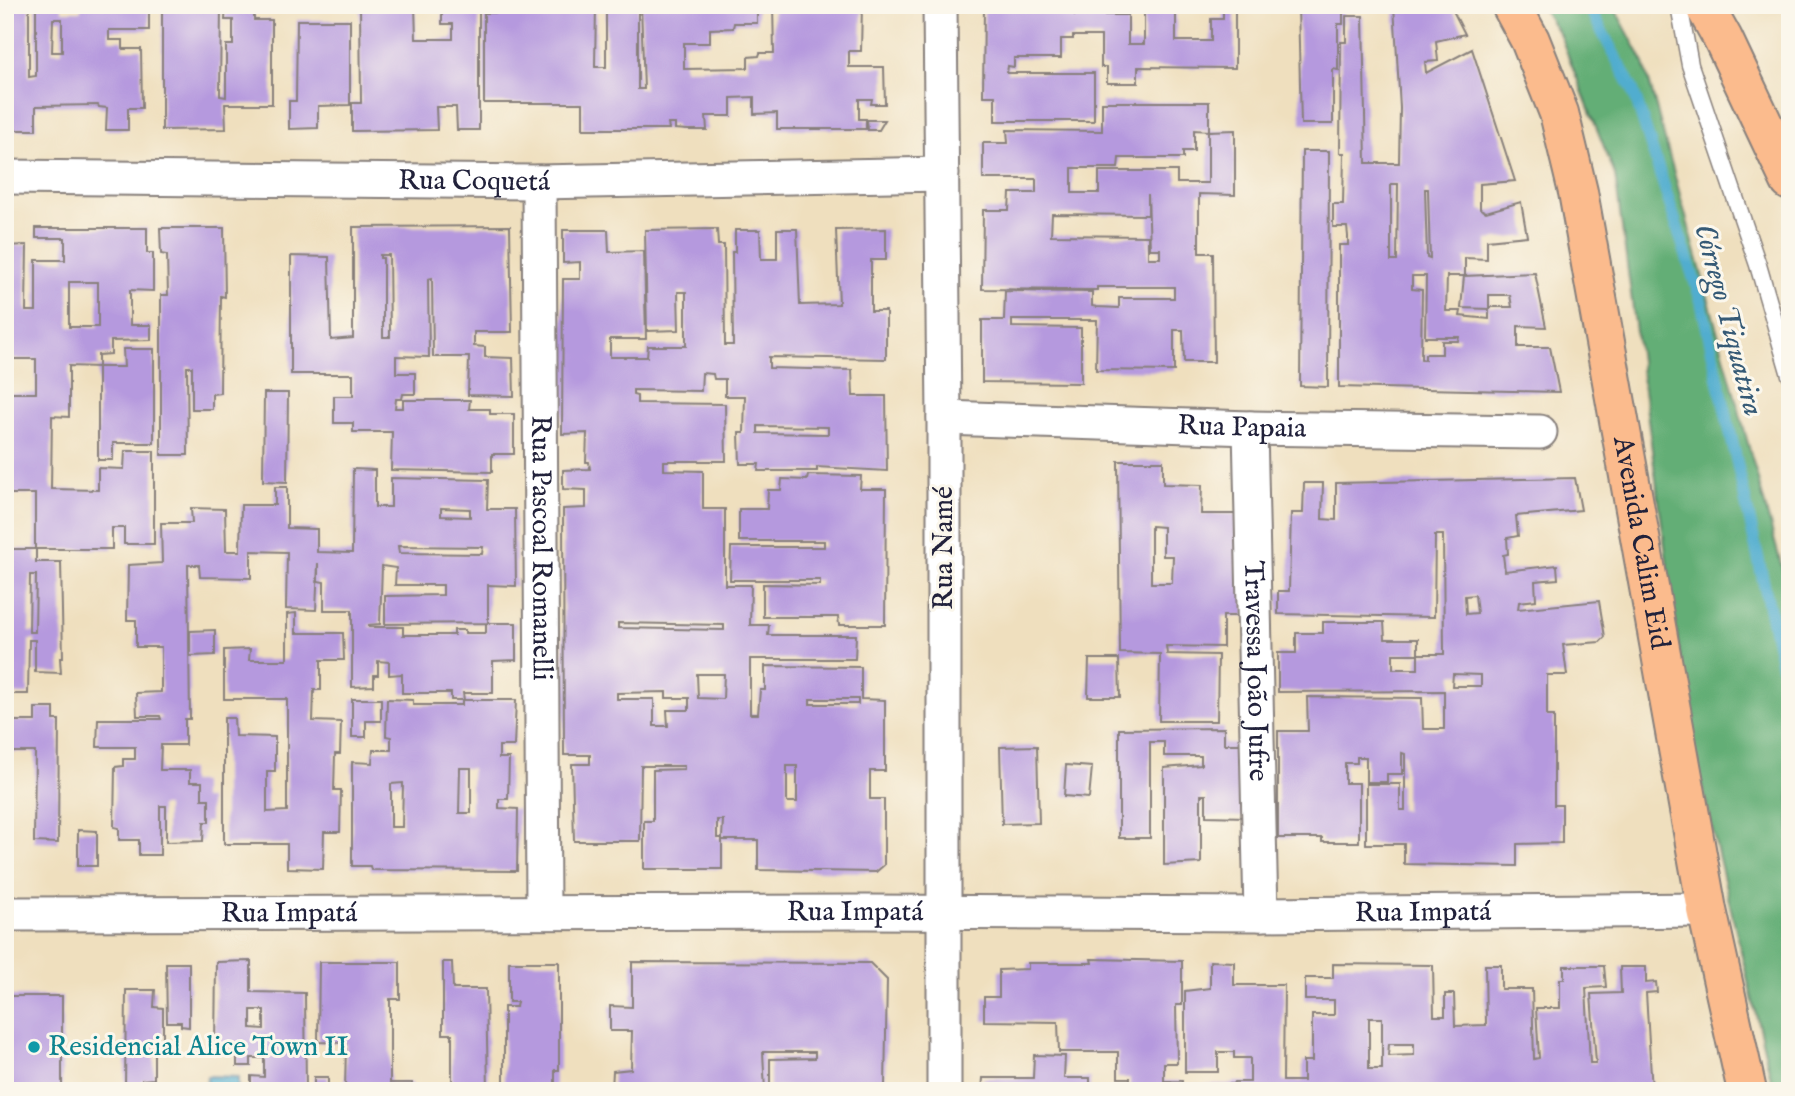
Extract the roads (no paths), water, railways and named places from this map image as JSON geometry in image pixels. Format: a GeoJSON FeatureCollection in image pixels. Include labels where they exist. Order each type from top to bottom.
{"type":"FeatureCollection","features":[{"type":"Feature","properties":{"kind":"main road","name":"Avenida Calim Eid"},"geometry":{"type":"LineString","coordinates":[[1511,5],[1530,40],[1559,113],[1578,192],[1707,910],[1746,1091]]}},
{"type":"Feature","properties":{"kind":"main road"},"geometry":{"type":"LineString","coordinates":[[1704,5],[1723,39],[1790,181]]}},
{"type":"Feature","properties":{"kind":"street","name":"Rua Namé"},"geometry":{"type":"LineString","coordinates":[[940,5],[944,418],[944,1091]]}},
{"type":"Feature","properties":{"kind":"street","name":"Rua Coquetá"},"geometry":{"type":"LineString","coordinates":[[5,177],[539,182],[942,174]]}},
{"type":"Feature","properties":{"kind":"street","name":"Rua Pascoal Romanelli"},"geometry":{"type":"LineString","coordinates":[[539,182],[543,912]]}},
{"type":"Feature","properties":{"kind":"street","name":"Rua Papaia"},"geometry":{"type":"LineString","coordinates":[[944,418],[1250,428],[1540,432]]}},
{"type":"Feature","properties":{"kind":"street","name":"Travessa João Jufre"},"geometry":{"type":"LineString","coordinates":[[1250,428],[1261,914]]}},
{"type":"Feature","properties":{"kind":"street","name":"Rua Impatá"},"geometry":{"type":"LineString","coordinates":[[5,914],[1261,914],[1707,910]]}},
{"type":"Feature","properties":{"kind":"lane"},"geometry":{"type":"LineString","coordinates":[[1679,5],[1690,65],[1758,265],[1790,375]]}},
{"type":"Feature","properties":{"kind":"water"},"geometry":{"type":"Polygon","coordinates":[[[207,1076],[238,1077],[238,1091],[206,1091],[207,1076]]]}},
{"type":"Feature","properties":{"kind":"waterway","name":"Córrego Tiquatira"},"geometry":{"type":"LineString","coordinates":[[1588,5],[1633,90],[1701,301],[1790,701]]}},
{"type":"Feature","properties":{"kind":"place","name":"Residencial Alice Town II"},"geometry":{"type":"Point","coordinates":[34,1047]}}]}
